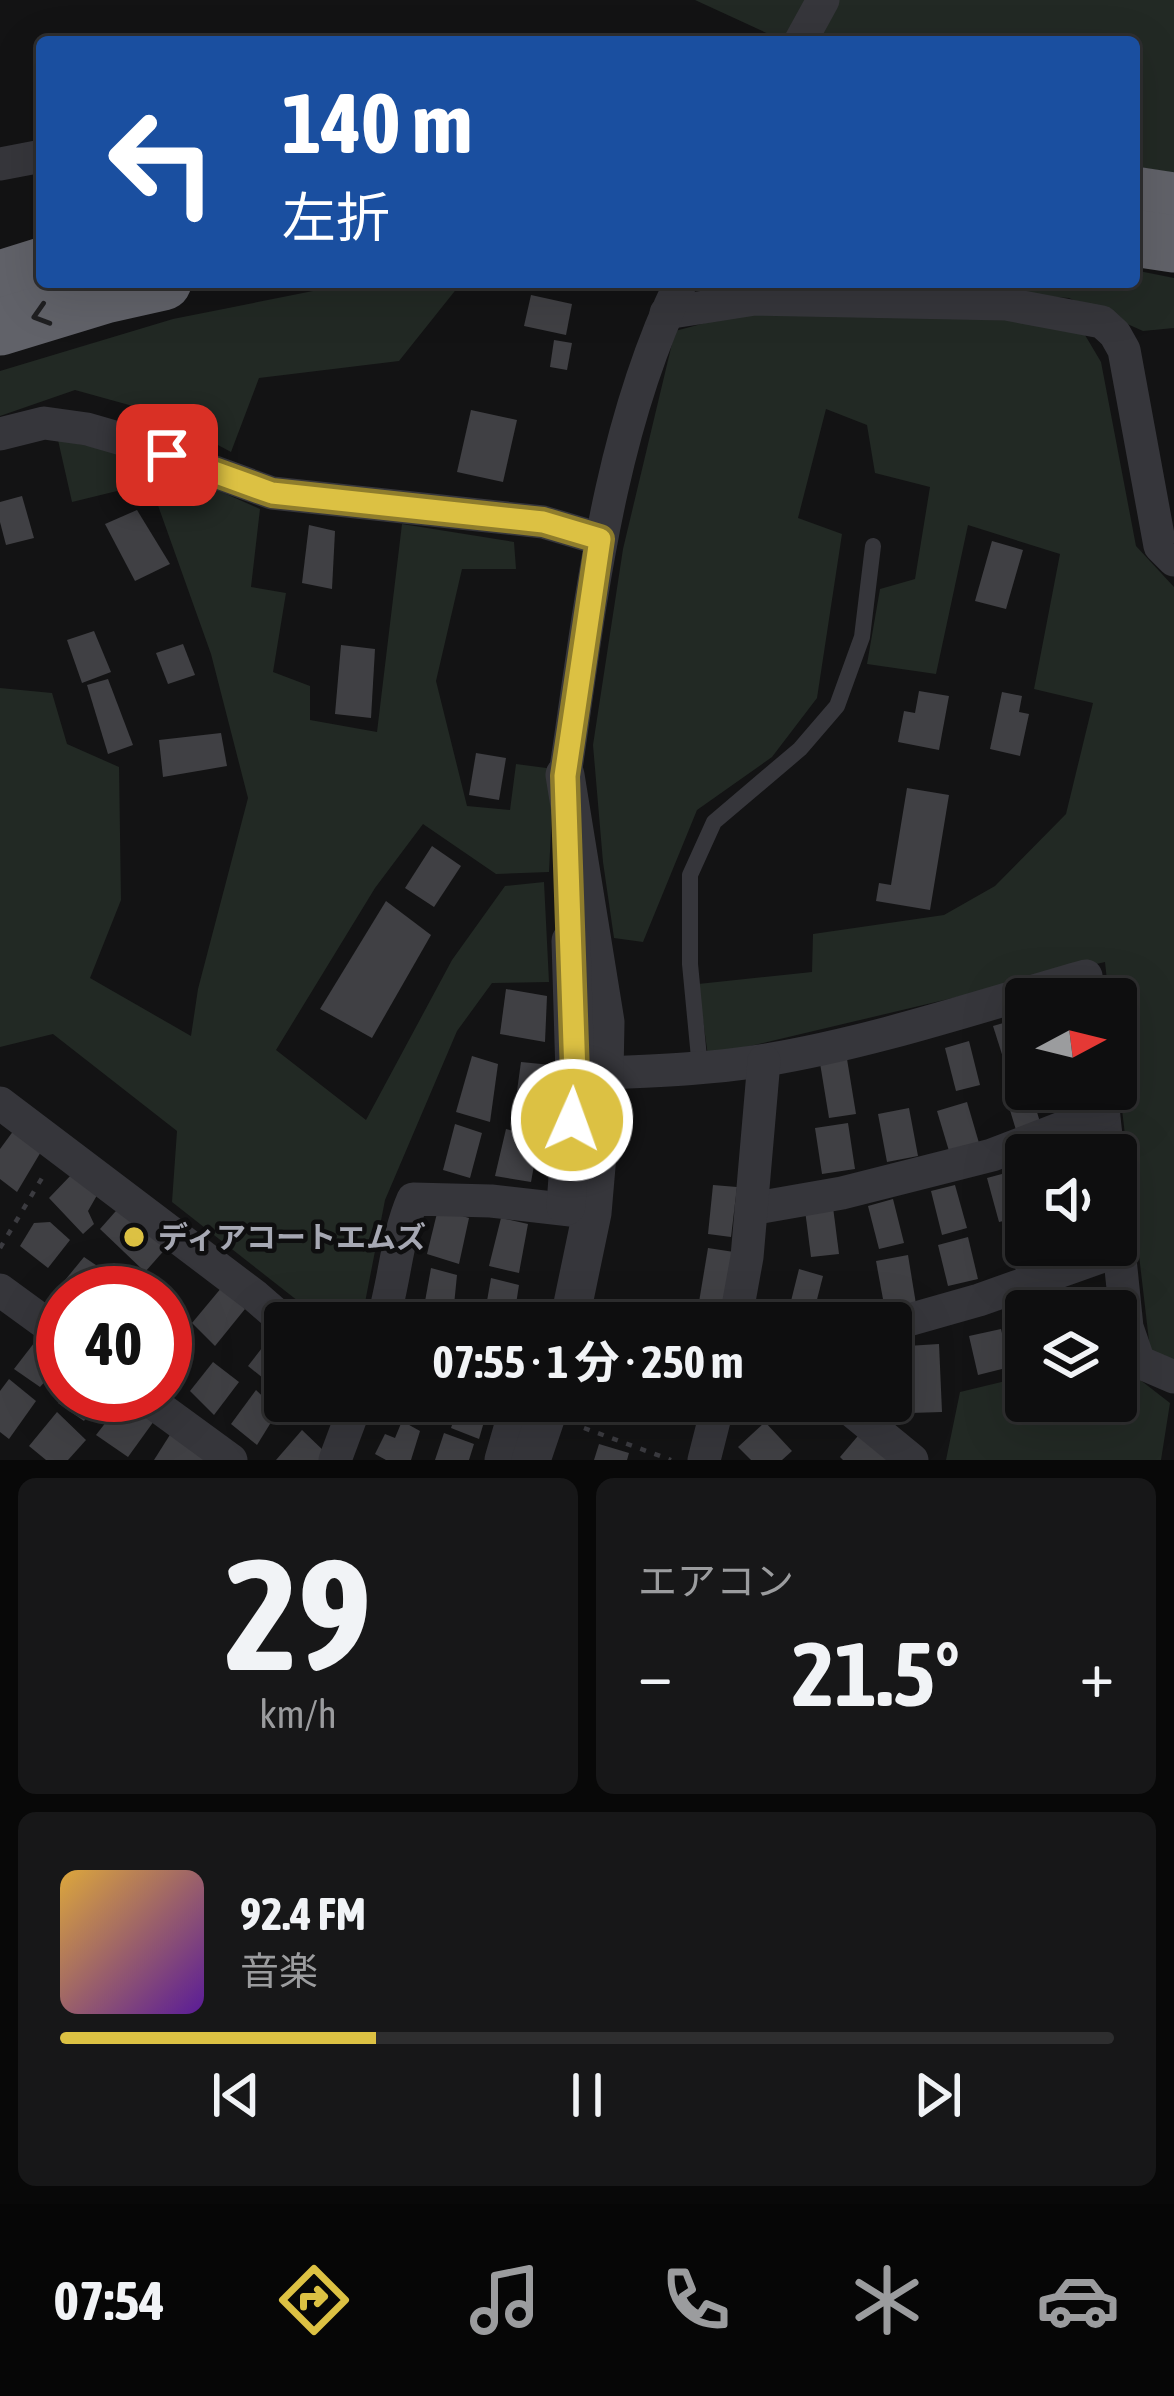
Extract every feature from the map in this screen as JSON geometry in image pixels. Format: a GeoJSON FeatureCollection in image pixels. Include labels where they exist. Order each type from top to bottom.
{"type":"FeatureCollection","features":[{"type":"Feature","properties":{"kind":"highway"},"geometry":{"type":"LineString","coordinates":[[1140,196],[1174,201]]}},
{"type":"Feature","properties":{"kind":"highway"},"geometry":{"type":"LineString","coordinates":[[1140,239],[1174,244]]}},
{"type":"Feature","properties":{"kind":"highway"},"geometry":{"type":"LineString","coordinates":[[0,279],[36,268]]}},
{"type":"Feature","properties":{"kind":"highway"},"geometry":{"type":"LineString","coordinates":[[0,327],[136,288]]}},
{"type":"Feature","properties":{"kind":"street"},"geometry":{"type":"LineString","coordinates":[[803,36],[823,0]]}},
{"type":"Feature","properties":{"kind":"street"},"geometry":{"type":"LineString","coordinates":[[0,164],[36,157]]}},
{"type":"Feature","properties":{"kind":"street"},"geometry":{"type":"LineString","coordinates":[[571,1302],[589,1074],[565,776],[600,539],[636,398],[675,295],[1006,304],[1102,322],[1124,350],[1160,545],[1174,560]]}},
{"type":"Feature","properties":{"kind":"street"},"geometry":{"type":"LineString","coordinates":[[0,434],[44,423],[87,429],[272,493],[543,522],[600,539]]}},
{"type":"Feature","properties":{"kind":"street"},"geometry":{"type":"LineString","coordinates":[[589,1074],[764,1060],[839,1046],[1005,999]]}},
{"type":"Feature","properties":{"kind":"street"},"geometry":{"type":"LineString","coordinates":[[739,1302],[764,1060]]}},
{"type":"Feature","properties":{"kind":"street"},"geometry":{"type":"LineString","coordinates":[[0,1103],[264,1304]]}},
{"type":"Feature","properties":{"kind":"street"},"geometry":{"type":"LineString","coordinates":[[751,1209],[842,1193],[992,1155],[1084,1110]]}},
{"type":"Feature","properties":{"kind":"street"},"geometry":{"type":"LineString","coordinates":[[389,1302],[403,1223],[413,1199],[491,1201],[579,1211]]}},
{"type":"Feature","properties":{"kind":"street"},"geometry":{"type":"LineString","coordinates":[[550,1302],[579,1211]]}},
{"type":"Feature","properties":{"kind":"street"},"geometry":{"type":"LineString","coordinates":[[912,1318],[979,1300],[1052,1266]]}},
{"type":"Feature","properties":{"kind":"street"},"geometry":{"type":"LineString","coordinates":[[1121,1266],[1127,1327],[1139,1362],[1174,1377]]}},
{"type":"Feature","properties":{"kind":"street"},"geometry":{"type":"LineString","coordinates":[[0,1290],[36,1316]]}},
{"type":"Feature","properties":{"kind":"street"},"geometry":{"type":"LineString","coordinates":[[179,1422],[231,1460]]}},
{"type":"Feature","properties":{"kind":"street"},"geometry":{"type":"LineString","coordinates":[[335,1460],[349,1422]]}},
{"type":"Feature","properties":{"kind":"street"},"geometry":{"type":"LineString","coordinates":[[504,1460],[515,1422]]}},
{"type":"Feature","properties":{"kind":"street"},"geometry":{"type":"LineString","coordinates":[[531,1460],[543,1422]]}},
{"type":"Feature","properties":{"kind":"street"},"geometry":{"type":"LineString","coordinates":[[704,1460],[714,1422]]}},
{"type":"Feature","properties":{"kind":"street"},"geometry":{"type":"LineString","coordinates":[[867,1422],[912,1460]]}},
{"type":"Feature","properties":{"kind":"lane"},"geometry":{"type":"LineString","coordinates":[[700,1068],[690,964],[689,874],[714,822],[800,749],[836,706],[862,637],[873,546]]}},
{"type":"Feature","properties":{"kind":"path"},"geometry":{"type":"LineString","coordinates":[[0,1248],[60,1147]]}},
{"type":"Feature","properties":{"kind":"path"},"geometry":{"type":"LineString","coordinates":[[584,1428],[671,1460]]}},
{"type":"Feature","properties":{"kind":"shaded area"},"geometry":{"type":"Polygon","coordinates":[[[695,0],[1174,0],[1174,173],[1140,167],[1140,36],[773,36],[695,0]]]}},
{"type":"Feature","properties":{"kind":"shaded area"},"geometry":{"type":"Polygon","coordinates":[[[1140,271],[1174,278],[1174,328],[1143,331],[1069,298],[712,294],[714,288],[1140,288],[1140,271]]]}},
{"type":"Feature","properties":{"kind":"shaded area"},"geometry":{"type":"Polygon","coordinates":[[[328,288],[457,288],[399,361],[259,378],[231,452],[158,413],[75,390],[0,416],[0,371],[173,319],[328,288]]]}},
{"type":"Feature","properties":{"kind":"shaded area"},"geometry":{"type":"Polygon","coordinates":[[[754,310],[1018,320],[1085,335],[1101,362],[1136,546],[1174,587],[1174,1360],[1151,1358],[1137,1238],[1137,1134],[1125,1134],[1122,1110],[1137,1110],[1137,978],[1107,978],[1105,962],[1037,978],[1005,978],[1005,986],[708,1056],[698,984],[812,972],[813,934],[944,915],[995,886],[1066,814],[1093,703],[1034,689],[1060,554],[968,525],[936,674],[867,664],[880,589],[915,579],[930,487],[875,473],[867,425],[826,409],[798,518],[842,534],[817,698],[772,757],[697,810],[643,942],[614,938],[593,745],[623,549],[675,331],[754,310]]]}},
{"type":"Feature","properties":{"kind":"shaded area"},"geometry":{"type":"Polygon","coordinates":[[[58,440],[141,456],[260,509],[251,587],[286,593],[273,672],[310,686],[310,720],[377,732],[402,524],[514,542],[516,569],[462,569],[436,681],[467,806],[510,810],[516,764],[554,769],[549,872],[496,874],[423,824],[375,888],[276,1050],[366,1120],[452,960],[505,886],[544,882],[549,982],[492,983],[457,1031],[385,1200],[365,1302],[299,1302],[172,1202],[177,1131],[53,1034],[0,1047],[0,688],[52,693],[67,744],[119,767],[121,900],[90,978],[191,1036],[198,989],[248,798],[211,654],[150,483],[72,502],[58,440]]]}},
{"type":"Feature","properties":{"kind":"shaded area"},"geometry":{"type":"Polygon","coordinates":[[[1137,1375],[1170,1403],[1161,1460],[946,1460],[960,1392],[1005,1381],[1005,1422],[1137,1422],[1137,1375]]]}},
{"type":"Feature","properties":{"kind":"building"},"geometry":{"type":"Polygon","coordinates":[[[531,295],[572,304],[566,335],[524,326],[531,295]]]}},
{"type":"Feature","properties":{"kind":"building"},"geometry":{"type":"Polygon","coordinates":[[[554,340],[572,343],[567,370],[550,367],[554,340]]]}},
{"type":"Feature","properties":{"kind":"building"},"geometry":{"type":"Polygon","coordinates":[[[471,410],[517,420],[503,482],[457,472],[471,410]]]}},
{"type":"Feature","properties":{"kind":"building"},"geometry":{"type":"Polygon","coordinates":[[[22,496],[34,538],[6,545],[0,502],[22,496]]]}},
{"type":"Feature","properties":{"kind":"building"},"geometry":{"type":"Polygon","coordinates":[[[137,510],[170,564],[135,581],[105,524],[137,510]]]}},
{"type":"Feature","properties":{"kind":"building"},"geometry":{"type":"Polygon","coordinates":[[[309,525],[335,531],[332,589],[302,583],[309,525]]]}},
{"type":"Feature","properties":{"kind":"building"},"geometry":{"type":"Polygon","coordinates":[[[992,541],[1023,550],[1006,609],[975,601],[992,541]]]}},
{"type":"Feature","properties":{"kind":"building"},"geometry":{"type":"Polygon","coordinates":[[[94,631],[111,672],[82,683],[67,640],[94,631]]]}},
{"type":"Feature","properties":{"kind":"building"},"geometry":{"type":"Polygon","coordinates":[[[183,644],[195,675],[168,684],[156,653],[183,644]]]}},
{"type":"Feature","properties":{"kind":"building"},"geometry":{"type":"Polygon","coordinates":[[[341,645],[375,649],[371,718],[335,714],[341,645]]]}},
{"type":"Feature","properties":{"kind":"building"},"geometry":{"type":"Polygon","coordinates":[[[108,679],[133,745],[108,754],[87,685],[108,679]]]}},
{"type":"Feature","properties":{"kind":"building"},"geometry":{"type":"Polygon","coordinates":[[[919,691],[949,696],[939,750],[898,742],[904,711],[915,713],[919,691]]]}},
{"type":"Feature","properties":{"kind":"building"},"geometry":{"type":"Polygon","coordinates":[[[1002,692],[1022,696],[1019,712],[1029,714],[1020,756],[990,749],[1002,692]]]}},
{"type":"Feature","properties":{"kind":"building"},"geometry":{"type":"Polygon","coordinates":[[[221,733],[227,766],[163,777],[159,740],[221,733]]]}},
{"type":"Feature","properties":{"kind":"building"},"geometry":{"type":"Polygon","coordinates":[[[476,753],[506,758],[499,800],[469,795],[476,753]]]}},
{"type":"Feature","properties":{"kind":"building"},"geometry":{"type":"Polygon","coordinates":[[[907,788],[949,795],[930,910],[876,901],[879,883],[891,885],[907,788]]]}},
{"type":"Feature","properties":{"kind":"building"},"geometry":{"type":"Polygon","coordinates":[[[432,846],[461,866],[434,907],[405,888],[432,846]]]}},
{"type":"Feature","properties":{"kind":"building"},"geometry":{"type":"Polygon","coordinates":[[[386,901],[431,935],[372,1038],[320,1009],[386,901]]]}},
{"type":"Feature","properties":{"kind":"building"},"geometry":{"type":"Polygon","coordinates":[[[506,989],[547,996],[545,1042],[500,1034],[506,989]]]}},
{"type":"Feature","properties":{"kind":"building"},"geometry":{"type":"Polygon","coordinates":[[[1005,1022],[1005,1064],[993,1026],[1005,1022]]]}},
{"type":"Feature","properties":{"kind":"building"},"geometry":{"type":"Polygon","coordinates":[[[969,1041],[980,1085],[956,1091],[945,1048],[969,1041]]]}},
{"type":"Feature","properties":{"kind":"building"},"geometry":{"type":"Polygon","coordinates":[[[472,1056],[498,1064],[490,1122],[456,1112],[472,1056]]]}},
{"type":"Feature","properties":{"kind":"building"},"geometry":{"type":"Polygon","coordinates":[[[847,1059],[856,1114],[829,1118],[820,1063],[847,1059]]]}},
{"type":"Feature","properties":{"kind":"building"},"geometry":{"type":"Polygon","coordinates":[[[521,1062],[551,1065],[544,1118],[514,1113],[521,1062]]]}},
{"type":"Feature","properties":{"kind":"building"},"geometry":{"type":"Polygon","coordinates":[[[967,1102],[979,1143],[949,1151],[937,1111],[967,1102]]]}},
{"type":"Feature","properties":{"kind":"building"},"geometry":{"type":"Polygon","coordinates":[[[909,1108],[918,1156],[887,1162],[878,1114],[909,1108]]]}},
{"type":"Feature","properties":{"kind":"building"},"geometry":{"type":"Polygon","coordinates":[[[1010,1110],[1036,1110],[1040,1122],[1016,1130],[1010,1110]]]}},
{"type":"Feature","properties":{"kind":"building"},"geometry":{"type":"Polygon","coordinates":[[[848,1123],[855,1169],[822,1174],[815,1128],[848,1123]]]}},
{"type":"Feature","properties":{"kind":"building"},"geometry":{"type":"Polygon","coordinates":[[[455,1124],[482,1133],[470,1178],[443,1170],[455,1124]]]}},
{"type":"Feature","properties":{"kind":"building"},"geometry":{"type":"Polygon","coordinates":[[[506,1129],[539,1138],[531,1182],[495,1176],[506,1129]]]}},
{"type":"Feature","properties":{"kind":"building"},"geometry":{"type":"Polygon","coordinates":[[[14,1130],[42,1150],[17,1192],[0,1179],[0,1149],[14,1130]]]}},
{"type":"Feature","properties":{"kind":"building"},"geometry":{"type":"Polygon","coordinates":[[[73,1173],[100,1190],[88,1211],[94,1224],[83,1234],[49,1198],[73,1173]]]}},
{"type":"Feature","properties":{"kind":"building"},"geometry":{"type":"Polygon","coordinates":[[[1005,1173],[1005,1221],[999,1222],[987,1178],[1005,1173]]]}},
{"type":"Feature","properties":{"kind":"building"},"geometry":{"type":"Polygon","coordinates":[[[713,1185],[737,1187],[731,1237],[708,1234],[713,1185]]]}},
{"type":"Feature","properties":{"kind":"building"},"geometry":{"type":"Polygon","coordinates":[[[955,1185],[967,1228],[942,1235],[931,1191],[955,1185]]]}},
{"type":"Feature","properties":{"kind":"building"},"geometry":{"type":"Polygon","coordinates":[[[893,1199],[904,1243],[879,1249],[868,1206],[893,1199]]]}},
{"type":"Feature","properties":{"kind":"building","name":"ディアコートエムズ"},"geometry":{"type":"Polygon","coordinates":[[[123,1203],[168,1246],[150,1266],[139,1266],[100,1229],[123,1203]]]}},
{"type":"Feature","properties":{"kind":"building"},"geometry":{"type":"Polygon","coordinates":[[[833,1207],[839,1254],[811,1257],[805,1210],[833,1207]]]}},
{"type":"Feature","properties":{"kind":"building"},"geometry":{"type":"Polygon","coordinates":[[[438,1209],[469,1218],[459,1264],[427,1254],[438,1209]]]}},
{"type":"Feature","properties":{"kind":"building"},"geometry":{"type":"Polygon","coordinates":[[[501,1218],[528,1224],[519,1273],[489,1266],[501,1218]]]}},
{"type":"Feature","properties":{"kind":"building"},"geometry":{"type":"Polygon","coordinates":[[[50,1222],[70,1240],[50,1266],[20,1246],[34,1223],[50,1222]]]}},
{"type":"Feature","properties":{"kind":"building"},"geometry":{"type":"Polygon","coordinates":[[[968,1237],[978,1279],[948,1286],[938,1245],[968,1237]]]}},
{"type":"Feature","properties":{"kind":"building"},"geometry":{"type":"Polygon","coordinates":[[[708,1248],[734,1252],[726,1302],[699,1302],[708,1248]]]}},
{"type":"Feature","properties":{"kind":"building"},"geometry":{"type":"Polygon","coordinates":[[[908,1255],[916,1304],[884,1302],[876,1261],[908,1255]]]}},
{"type":"Feature","properties":{"kind":"building"},"geometry":{"type":"Polygon","coordinates":[[[84,1257],[97,1266],[77,1266],[84,1257]]]}},
{"type":"Feature","properties":{"kind":"building"},"geometry":{"type":"Polygon","coordinates":[[[431,1268],[457,1275],[454,1302],[425,1302],[431,1268]]]}},
{"type":"Feature","properties":{"kind":"building"},"geometry":{"type":"Polygon","coordinates":[[[799,1269],[823,1276],[816,1302],[791,1302],[799,1269]]]}},
{"type":"Feature","properties":{"kind":"building"},"geometry":{"type":"Polygon","coordinates":[[[491,1278],[519,1285],[516,1302],[487,1302],[491,1278]]]}},
{"type":"Feature","properties":{"kind":"building"},"geometry":{"type":"Polygon","coordinates":[[[222,1287],[245,1309],[215,1346],[192,1323],[222,1287]]]}},
{"type":"Feature","properties":{"kind":"building"},"geometry":{"type":"Polygon","coordinates":[[[1001,1329],[1005,1368],[978,1375],[969,1336],[1001,1329]]]}},
{"type":"Feature","properties":{"kind":"building"},"geometry":{"type":"Polygon","coordinates":[[[36,1340],[36,1384],[14,1369],[36,1340]]]}},
{"type":"Feature","properties":{"kind":"building"},"geometry":{"type":"Polygon","coordinates":[[[939,1344],[942,1412],[912,1413],[912,1346],[939,1344]]]}},
{"type":"Feature","properties":{"kind":"building"},"geometry":{"type":"Polygon","coordinates":[[[264,1345],[264,1379],[248,1366],[264,1345]]]}},
{"type":"Feature","properties":{"kind":"building"},"geometry":{"type":"Polygon","coordinates":[[[213,1362],[239,1382],[214,1415],[192,1388],[213,1362]]]}},
{"type":"Feature","properties":{"kind":"building"},"geometry":{"type":"Polygon","coordinates":[[[9,1379],[36,1401],[9,1439],[0,1432],[0,1391],[9,1379]]]}},
{"type":"Feature","properties":{"kind":"building"},"geometry":{"type":"Polygon","coordinates":[[[256,1390],[264,1398],[264,1422],[271,1422],[257,1445],[231,1424],[256,1390]]]}},
{"type":"Feature","properties":{"kind":"building"},"geometry":{"type":"Polygon","coordinates":[[[49,1422],[67,1422],[86,1440],[68,1460],[46,1460],[29,1446],[49,1422]]]}},
{"type":"Feature","properties":{"kind":"building"},"geometry":{"type":"Polygon","coordinates":[[[106,1422],[153,1422],[128,1457],[96,1435],[106,1422]]]}},
{"type":"Feature","properties":{"kind":"building"},"geometry":{"type":"Polygon","coordinates":[[[402,1422],[420,1431],[411,1460],[386,1460],[375,1454],[385,1434],[395,1438],[402,1422]]]}},
{"type":"Feature","properties":{"kind":"building"},"geometry":{"type":"Polygon","coordinates":[[[453,1422],[484,1422],[479,1439],[451,1428],[453,1422]]]}},
{"type":"Feature","properties":{"kind":"building"},"geometry":{"type":"Polygon","coordinates":[[[765,1422],[792,1451],[782,1460],[751,1460],[738,1447],[765,1422]]]}},
{"type":"Feature","properties":{"kind":"building"},"geometry":{"type":"Polygon","coordinates":[[[173,1430],[205,1460],[154,1460],[173,1430]]]}},
{"type":"Feature","properties":{"kind":"building"},"geometry":{"type":"Polygon","coordinates":[[[302,1430],[326,1453],[320,1460],[276,1460],[302,1430]]]}},
{"type":"Feature","properties":{"kind":"building"},"geometry":{"type":"Polygon","coordinates":[[[863,1430],[896,1460],[843,1460],[840,1457],[863,1430]]]}},
{"type":"Feature","properties":{"kind":"building"},"geometry":{"type":"Polygon","coordinates":[[[444,1433],[474,1444],[469,1460],[435,1460],[444,1433]]]}},
{"type":"Feature","properties":{"kind":"building"},"geometry":{"type":"Polygon","coordinates":[[[599,1444],[629,1453],[627,1460],[594,1460],[599,1444]]]}},
{"type":"Feature","properties":{"kind":"place","name":"ディアコートエムズ"},"geometry":{"type":"Point","coordinates":[134,1237]}},
{"type":"Feature","properties":{"kind":"route"},"geometry":{"type":"LineString","coordinates":[[167,455],[272,493],[543,522],[600,539],[565,776],[575,1075],[572,1120]]}}]}
